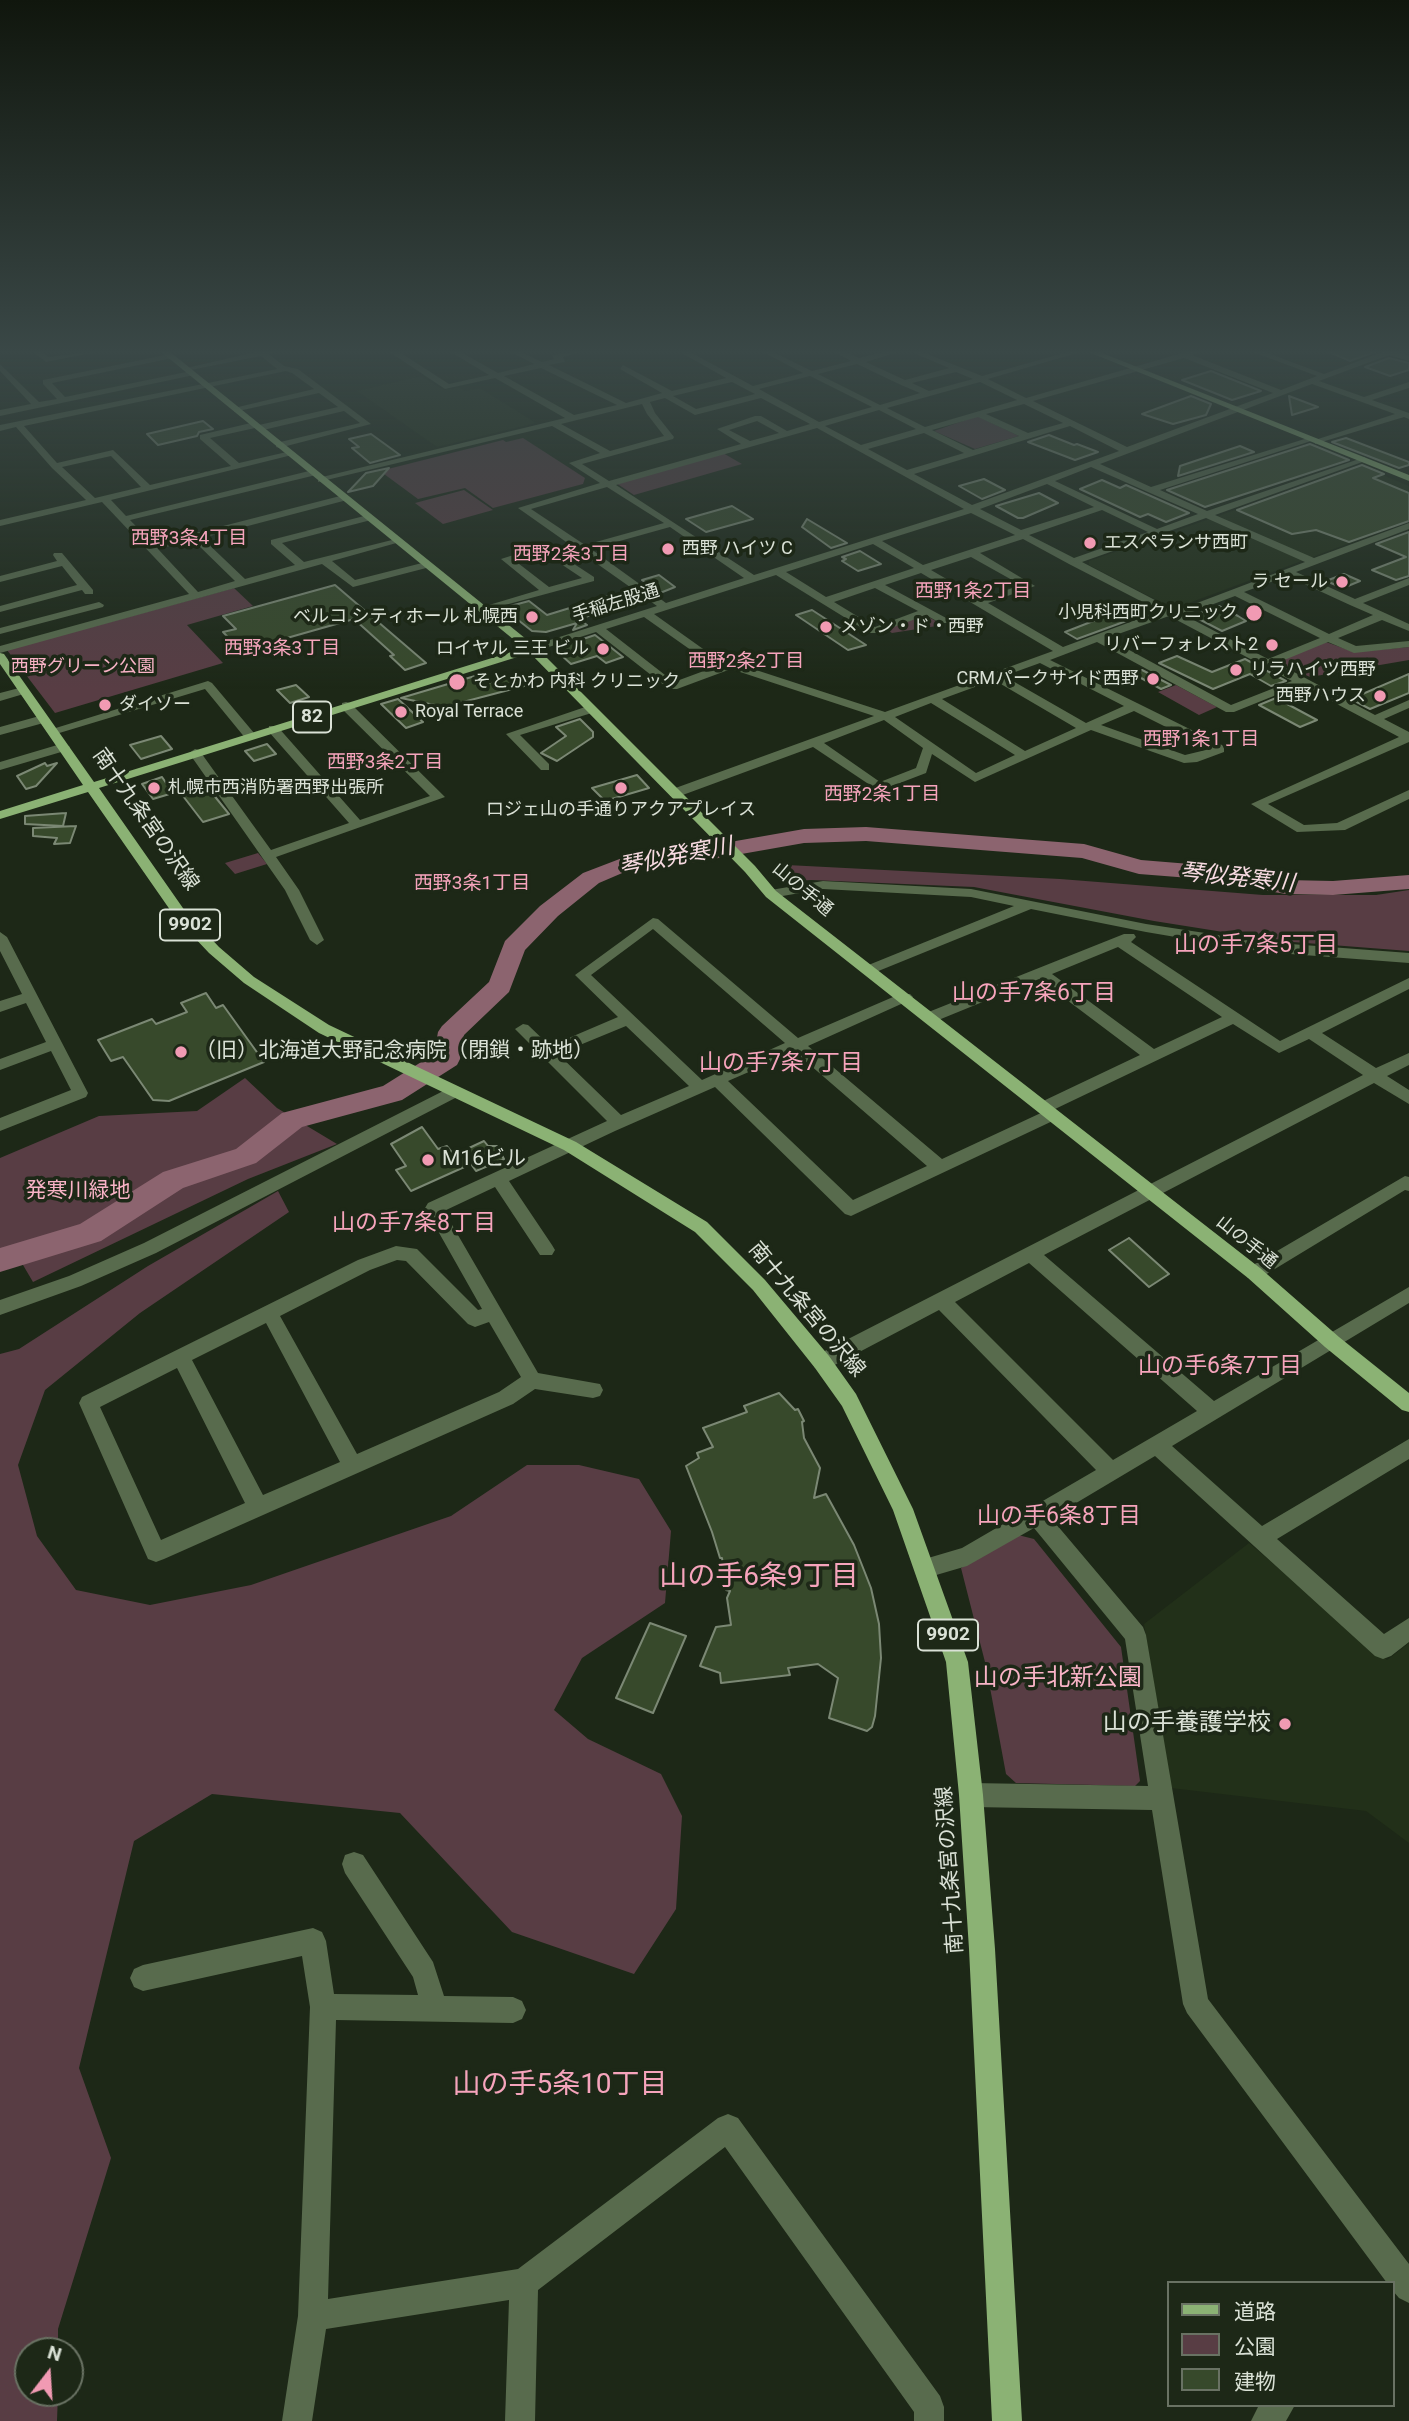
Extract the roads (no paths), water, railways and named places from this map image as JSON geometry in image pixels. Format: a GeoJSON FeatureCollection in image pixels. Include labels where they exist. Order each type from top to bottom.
{"type":"FeatureCollection","features":[{"type":"Feature","properties":{"kind":"main road","name":"山の手通"},"geometry":{"type":"LineString","coordinates":[[302,464],[532,649],[750,869],[771,894],[1254,1273],[1332,1342],[1409,1404]]}},
{"type":"Feature","properties":{"kind":"main road"},"geometry":{"type":"LineString","coordinates":[[1374,464],[1409,478]]}},
{"type":"Feature","properties":{"kind":"main road","name":"手稲左股通"},"geometry":{"type":"LineString","coordinates":[[0,815],[532,649]]}},
{"type":"Feature","properties":{"kind":"main road","name":"南十九条宮の沢線"},"geometry":{"type":"LineString","coordinates":[[1,661],[180,914],[205,941],[249,980],[324,1028],[570,1146],[701,1227],[759,1285],[822,1362],[849,1400],[904,1509],[957,1662],[971,1795],[982,1948],[1007,2421]]}},
{"type":"Feature","properties":{"kind":"street"},"geometry":{"type":"LineString","coordinates":[[55,466],[64,464]]}},
{"type":"Feature","properties":{"kind":"street"},"geometry":{"type":"LineString","coordinates":[[124,464],[148,488]]}},
{"type":"Feature","properties":{"kind":"street"},"geometry":{"type":"LineString","coordinates":[[234,464],[237,467]]}},
{"type":"Feature","properties":{"kind":"street"},"geometry":{"type":"LineString","coordinates":[[0,523],[250,464]]}},
{"type":"Feature","properties":{"kind":"street"},"geometry":{"type":"LineString","coordinates":[[124,519],[374,464]]}},
{"type":"Feature","properties":{"kind":"street"},"geometry":{"type":"LineString","coordinates":[[576,464],[672,524],[752,579]]}},
{"type":"Feature","properties":{"kind":"street"},"geometry":{"type":"LineString","coordinates":[[665,607],[523,508],[674,464]]}},
{"type":"Feature","properties":{"kind":"street"},"geometry":{"type":"LineString","coordinates":[[889,464],[1409,737]]}},
{"type":"Feature","properties":{"kind":"street"},"geometry":{"type":"LineString","coordinates":[[906,473],[936,464]]}},
{"type":"Feature","properties":{"kind":"street"},"geometry":{"type":"LineString","coordinates":[[1092,464],[1314,562]]}},
{"type":"Feature","properties":{"kind":"street","name":"手稲左股通"},"geometry":{"type":"LineString","coordinates":[[532,649],[972,509],[1092,464]]}},
{"type":"Feature","properties":{"kind":"street"},"geometry":{"type":"LineString","coordinates":[[1151,490],[1235,464]]}},
{"type":"Feature","properties":{"kind":"street"},"geometry":{"type":"LineString","coordinates":[[1073,562],[1348,464]]}},
{"type":"Feature","properties":{"kind":"street"},"geometry":{"type":"LineString","coordinates":[[55,466],[124,519],[196,596]]}},
{"type":"Feature","properties":{"kind":"street"},"geometry":{"type":"LineString","coordinates":[[1046,480],[1158,533]]}},
{"type":"Feature","properties":{"kind":"street"},"geometry":{"type":"LineString","coordinates":[[151,548],[344,498]]}},
{"type":"Feature","properties":{"kind":"street"},"geometry":{"type":"LineString","coordinates":[[825,601],[1103,507]]}},
{"type":"Feature","properties":{"kind":"street"},"geometry":{"type":"LineString","coordinates":[[302,566],[275,542],[368,518]]}},
{"type":"Feature","properties":{"kind":"street"},"geometry":{"type":"LineString","coordinates":[[584,548],[672,524]]}},
{"type":"Feature","properties":{"kind":"street"},"geometry":{"type":"LineString","coordinates":[[675,793],[1060,651],[1235,592],[1409,526]]}},
{"type":"Feature","properties":{"kind":"street"},"geometry":{"type":"LineString","coordinates":[[1389,534],[1402,539]]}},
{"type":"Feature","properties":{"kind":"street"},"geometry":{"type":"LineString","coordinates":[[195,537],[242,582]]}},
{"type":"Feature","properties":{"kind":"street"},"geometry":{"type":"LineString","coordinates":[[0,650],[396,540]]}},
{"type":"Feature","properties":{"kind":"street"},"geometry":{"type":"LineString","coordinates":[[873,540],[982,602],[1060,651]]}},
{"type":"Feature","properties":{"kind":"street"},"geometry":{"type":"LineString","coordinates":[[483,610],[590,579],[545,548],[506,559],[547,591]]}},
{"type":"Feature","properties":{"kind":"street"},"geometry":{"type":"LineString","coordinates":[[972,553],[1030,586],[982,602]]}},
{"type":"Feature","properties":{"kind":"street"},"geometry":{"type":"LineString","coordinates":[[0,579],[61,559],[111,620]]}},
{"type":"Feature","properties":{"kind":"street"},"geometry":{"type":"LineString","coordinates":[[324,560],[353,584],[426,565]]}},
{"type":"Feature","properties":{"kind":"street"},"geometry":{"type":"LineString","coordinates":[[777,571],[874,631],[926,612]]}},
{"type":"Feature","properties":{"kind":"street"},"geometry":{"type":"LineString","coordinates":[[1287,572],[1409,628]]}},
{"type":"Feature","properties":{"kind":"street"},"geometry":{"type":"LineString","coordinates":[[1354,603],[1409,580]]}},
{"type":"Feature","properties":{"kind":"street"},"geometry":{"type":"LineString","coordinates":[[876,584],[944,621]]}},
{"type":"Feature","properties":{"kind":"street"},"geometry":{"type":"LineString","coordinates":[[0,609],[84,586]]}},
{"type":"Feature","properties":{"kind":"street"},"geometry":{"type":"LineString","coordinates":[[1235,592],[1354,650],[1409,644]]}},
{"type":"Feature","properties":{"kind":"street"},"geometry":{"type":"LineString","coordinates":[[0,631],[99,605]]}},
{"type":"Feature","properties":{"kind":"street"},"geometry":{"type":"LineString","coordinates":[[645,613],[709,658],[886,716],[975,778],[1134,706]]}},
{"type":"Feature","properties":{"kind":"street"},"geometry":{"type":"LineString","coordinates":[[1268,663],[1381,616]]}},
{"type":"Feature","properties":{"kind":"street"},"geometry":{"type":"LineString","coordinates":[[598,628],[673,687],[729,666]]}},
{"type":"Feature","properties":{"kind":"street"},"geometry":{"type":"LineString","coordinates":[[1098,638],[1230,709],[1302,681]]}},
{"type":"Feature","properties":{"kind":"street"},"geometry":{"type":"LineString","coordinates":[[995,676],[1088,727],[1184,759],[1193,759],[1220,749],[1040,659]]}},
{"type":"Feature","properties":{"kind":"street"},"geometry":{"type":"LineString","coordinates":[[52,730],[208,685],[250,736]]}},
{"type":"Feature","properties":{"kind":"street"},"geometry":{"type":"LineString","coordinates":[[0,697],[23,691]]}},
{"type":"Feature","properties":{"kind":"street"},"geometry":{"type":"LineString","coordinates":[[933,699],[1024,756]]}},
{"type":"Feature","properties":{"kind":"street"},"geometry":{"type":"LineString","coordinates":[[1375,719],[1409,704]]}},
{"type":"Feature","properties":{"kind":"street"},"geometry":{"type":"LineString","coordinates":[[267,856],[439,797],[346,706]]}},
{"type":"Feature","properties":{"kind":"street"},"geometry":{"type":"LineString","coordinates":[[545,767],[512,734],[591,709]]}},
{"type":"Feature","properties":{"kind":"street"},"geometry":{"type":"LineString","coordinates":[[0,732],[43,719]]}},
{"type":"Feature","properties":{"kind":"street"},"geometry":{"type":"LineString","coordinates":[[272,729],[358,825]]}},
{"type":"Feature","properties":{"kind":"street"},"geometry":{"type":"LineString","coordinates":[[1409,737],[1258,804],[1302,829],[1340,827],[1409,794]]}},
{"type":"Feature","properties":{"kind":"street"},"geometry":{"type":"LineString","coordinates":[[815,742],[879,787],[922,770],[926,752],[930,747]]}},
{"type":"Feature","properties":{"kind":"street"},"geometry":{"type":"LineString","coordinates":[[0,766],[64,747]]}},
{"type":"Feature","properties":{"kind":"street"},"geometry":{"type":"LineString","coordinates":[[195,753],[292,890],[317,940]]}},
{"type":"Feature","properties":{"kind":"street"},"geometry":{"type":"LineString","coordinates":[[771,894],[823,885],[971,893],[1146,928],[1277,948],[1409,958]]}},
{"type":"Feature","properties":{"kind":"street"},"geometry":{"type":"LineString","coordinates":[[871,970],[1031,904]]}},
{"type":"Feature","properties":{"kind":"street"},"geometry":{"type":"LineString","coordinates":[[700,1087],[582,975],[653,922],[940,1167]]}},
{"type":"Feature","properties":{"kind":"street"},"geometry":{"type":"LineString","coordinates":[[931,1017],[1146,928]]}},
{"type":"Feature","properties":{"kind":"street"},"geometry":{"type":"LineString","coordinates":[[0,937],[80,1093],[0,1125]]}},
{"type":"Feature","properties":{"kind":"street"},"geometry":{"type":"LineString","coordinates":[[1120,941],[1279,1048],[1409,983]]}},
{"type":"Feature","properties":{"kind":"street"},"geometry":{"type":"LineString","coordinates":[[1041,973],[1152,1056]]}},
{"type":"Feature","properties":{"kind":"street"},"geometry":{"type":"LineString","coordinates":[[0,1007],[30,996]]}},
{"type":"Feature","properties":{"kind":"street"},"geometry":{"type":"LineString","coordinates":[[532,1380],[433,1208],[618,1122],[905,997]]}},
{"type":"Feature","properties":{"kind":"street"},"geometry":{"type":"LineString","coordinates":[[716,1079],[850,1209],[940,1167],[1152,1056],[1233,1018]]}},
{"type":"Feature","properties":{"kind":"street"},"geometry":{"type":"LineString","coordinates":[[547,1053],[628,1019]]}},
{"type":"Feature","properties":{"kind":"street"},"geometry":{"type":"LineString","coordinates":[[523,1029],[618,1122]]}},
{"type":"Feature","properties":{"kind":"street"},"geometry":{"type":"LineString","coordinates":[[1308,1032],[1409,1098]]}},
{"type":"Feature","properties":{"kind":"street"},"geometry":{"type":"LineString","coordinates":[[0,1065],[55,1044]]}},
{"type":"Feature","properties":{"kind":"street"},"geometry":{"type":"LineString","coordinates":[[822,1362],[1409,1058]]}},
{"type":"Feature","properties":{"kind":"street"},"geometry":{"type":"LineString","coordinates":[[0,1308],[75,1281],[150,1248],[455,1091]]}},
{"type":"Feature","properties":{"kind":"street"},"geometry":{"type":"LineString","coordinates":[[499,1179],[546,1250]]}},
{"type":"Feature","properties":{"kind":"street"},"geometry":{"type":"LineString","coordinates":[[1254,1273],[1405,1182],[1409,1185]]}},
{"type":"Feature","properties":{"kind":"street"},"geometry":{"type":"LineString","coordinates":[[494,1313],[475,1319],[411,1254],[396,1253],[364,1265],[89,1403],[156,1552],[506,1398],[532,1380],[593,1390]]}},
{"type":"Feature","properties":{"kind":"street"},"geometry":{"type":"LineString","coordinates":[[1030,1254],[1212,1412]]}},
{"type":"Feature","properties":{"kind":"street"},"geometry":{"type":"LineString","coordinates":[[926,1568],[967,1556],[1409,1294]]}},
{"type":"Feature","properties":{"kind":"street"},"geometry":{"type":"LineString","coordinates":[[941,1300],[1110,1471]]}},
{"type":"Feature","properties":{"kind":"street"},"geometry":{"type":"LineString","coordinates":[[269,1312],[352,1465]]}},
{"type":"Feature","properties":{"kind":"street"},"geometry":{"type":"LineString","coordinates":[[181,1357],[258,1507]]}},
{"type":"Feature","properties":{"kind":"street"},"geometry":{"type":"LineString","coordinates":[[1156,1444],[1383,1648],[1409,1629]]}},
{"type":"Feature","properties":{"kind":"street"},"geometry":{"type":"LineString","coordinates":[[1261,1538],[1409,1448]]}},
{"type":"Feature","properties":{"kind":"street"},"geometry":{"type":"LineString","coordinates":[[1035,1514],[1135,1635],[1196,2004],[1397,2280]]}},
{"type":"Feature","properties":{"kind":"street"},"geometry":{"type":"LineString","coordinates":[[971,1795],[1162,1798]]}},
{"type":"Feature","properties":{"kind":"street"},"geometry":{"type":"LineString","coordinates":[[355,1864],[424,1971],[435,2009]]}},
{"type":"Feature","properties":{"kind":"street"},"geometry":{"type":"LineString","coordinates":[[143,1978],[313,1941],[323,2007],[313,2316],[297,2421]]}},
{"type":"Feature","properties":{"kind":"street"},"geometry":{"type":"LineString","coordinates":[[323,2007],[513,2010]]}},
{"type":"Feature","properties":{"kind":"street"},"geometry":{"type":"LineString","coordinates":[[313,2316],[524,2283],[728,2128],[929,2407],[929,2421]]}},
{"type":"Feature","properties":{"kind":"street"},"geometry":{"type":"LineString","coordinates":[[520,2421],[524,2283]]}},
{"type":"Feature","properties":{"kind":"street"},"geometry":{"type":"LineString","coordinates":[[1266,2421],[1278,2407]]}},
{"type":"Feature","properties":{"kind":"waterway","name":"琴似発寒川"},"geometry":{"type":"LineString","coordinates":[[0,1260],[90,1233],[173,1180],[246,1156],[292,1120],[392,1093],[447,1059],[451,1032],[500,986],[514,947],[549,911],[591,878],[630,862],[696,855],[804,836],[866,834],[1084,851],[1139,867],[1190,871],[1286,887],[1333,888],[1409,882]]}},
{"type":"Feature","properties":{"kind":"place","name":"エスペランサ西町"},"geometry":{"type":"Point","coordinates":[1090,543]}},
{"type":"Feature","properties":{"kind":"place","name":"西野 ハイツ C"},"geometry":{"type":"Point","coordinates":[668,549]}},
{"type":"Feature","properties":{"kind":"place","name":"ラ セール"},"geometry":{"type":"Point","coordinates":[1342,582]}},
{"type":"Feature","properties":{"kind":"place","name":"小児科西町クリニック"},"geometry":{"type":"Point","coordinates":[1254,613]}},
{"type":"Feature","properties":{"kind":"place","name":"ベルコ シティホール 札幌西"},"geometry":{"type":"Point","coordinates":[532,617]}},
{"type":"Feature","properties":{"kind":"place","name":"メゾン・ド・西野"},"geometry":{"type":"Point","coordinates":[826,627]}},
{"type":"Feature","properties":{"kind":"place","name":"リバーフォレスト2"},"geometry":{"type":"Point","coordinates":[1272,645]}},
{"type":"Feature","properties":{"kind":"place","name":"ロイヤル 三王 ビル"},"geometry":{"type":"Point","coordinates":[603,649]}},
{"type":"Feature","properties":{"kind":"place","name":"リラハイツ西野"},"geometry":{"type":"Point","coordinates":[1236,670]}},
{"type":"Feature","properties":{"kind":"place","name":"CRMパークサイド西野"},"geometry":{"type":"Point","coordinates":[1153,679]}},
{"type":"Feature","properties":{"kind":"place","name":"そとかわ 内科 クリニック"},"geometry":{"type":"Point","coordinates":[457,682]}},
{"type":"Feature","properties":{"kind":"place","name":"西野ハウス"},"geometry":{"type":"Point","coordinates":[1380,696]}},
{"type":"Feature","properties":{"kind":"place","name":"ダイソー"},"geometry":{"type":"Point","coordinates":[105,705]}},
{"type":"Feature","properties":{"kind":"place","name":"Royal Terrace"},"geometry":{"type":"Point","coordinates":[401,712]}},
{"type":"Feature","properties":{"kind":"place","name":"札幌市西消防署西野出張所"},"geometry":{"type":"Point","coordinates":[154,788]}},
{"type":"Feature","properties":{"kind":"place","name":"ロジェ山の手通りアクアプレイス"},"geometry":{"type":"Point","coordinates":[621,788]}},
{"type":"Feature","properties":{"kind":"place","name":"（旧）北海道大野記念病院（閉鎖・跡地）"},"geometry":{"type":"Point","coordinates":[181,1052]}},
{"type":"Feature","properties":{"kind":"place","name":"M16ビル"},"geometry":{"type":"Point","coordinates":[428,1160]}},
{"type":"Feature","properties":{"kind":"place","name":"山の手養護学校"},"geometry":{"type":"Point","coordinates":[1285,1724]}},
{"type":"Feature","properties":{"kind":"district","name":"西野3条4丁目"},"geometry":{"type":"Point","coordinates":[189,539]}},
{"type":"Feature","properties":{"kind":"district","name":"西野2条3丁目"},"geometry":{"type":"Point","coordinates":[571,555]}},
{"type":"Feature","properties":{"kind":"district","name":"西野1条2丁目"},"geometry":{"type":"Point","coordinates":[973,592]}},
{"type":"Feature","properties":{"kind":"district","name":"西野3条3丁目"},"geometry":{"type":"Point","coordinates":[282,649]}},
{"type":"Feature","properties":{"kind":"district","name":"西野2条2丁目"},"geometry":{"type":"Point","coordinates":[746,662]}},
{"type":"Feature","properties":{"kind":"district","name":"西野1条1丁目"},"geometry":{"type":"Point","coordinates":[1201,740]}},
{"type":"Feature","properties":{"kind":"district","name":"西野3条2丁目"},"geometry":{"type":"Point","coordinates":[385,763]}},
{"type":"Feature","properties":{"kind":"district","name":"西野2条1丁目"},"geometry":{"type":"Point","coordinates":[882,795]}},
{"type":"Feature","properties":{"kind":"district","name":"西野3条1丁目"},"geometry":{"type":"Point","coordinates":[472,884]}},
{"type":"Feature","properties":{"kind":"district","name":"山の手7条5丁目"},"geometry":{"type":"Point","coordinates":[1256,946]}},
{"type":"Feature","properties":{"kind":"district","name":"山の手7条6丁目"},"geometry":{"type":"Point","coordinates":[1034,994]}},
{"type":"Feature","properties":{"kind":"district","name":"山の手7条7丁目"},"geometry":{"type":"Point","coordinates":[781,1064]}},
{"type":"Feature","properties":{"kind":"district","name":"山の手7条8丁目"},"geometry":{"type":"Point","coordinates":[414,1224]}},
{"type":"Feature","properties":{"kind":"district","name":"山の手6条7丁目"},"geometry":{"type":"Point","coordinates":[1220,1367]}},
{"type":"Feature","properties":{"kind":"district","name":"山の手6条8丁目"},"geometry":{"type":"Point","coordinates":[1059,1517]}},
{"type":"Feature","properties":{"kind":"district","name":"山の手6条9丁目"},"geometry":{"type":"Point","coordinates":[759,1578]}},
{"type":"Feature","properties":{"kind":"district","name":"山の手5条10丁目"},"geometry":{"type":"Point","coordinates":[560,2086]}},
{"type":"Feature","properties":{"kind":"park label","name":"西野グリーン公園"},"geometry":{"type":"Point","coordinates":[83,667]}},
{"type":"Feature","properties":{"kind":"park label","name":"発寒川緑地"},"geometry":{"type":"Point","coordinates":[78,1192]}},
{"type":"Feature","properties":{"kind":"park label","name":"山の手北新公園"},"geometry":{"type":"Point","coordinates":[1058,1679]}}]}
